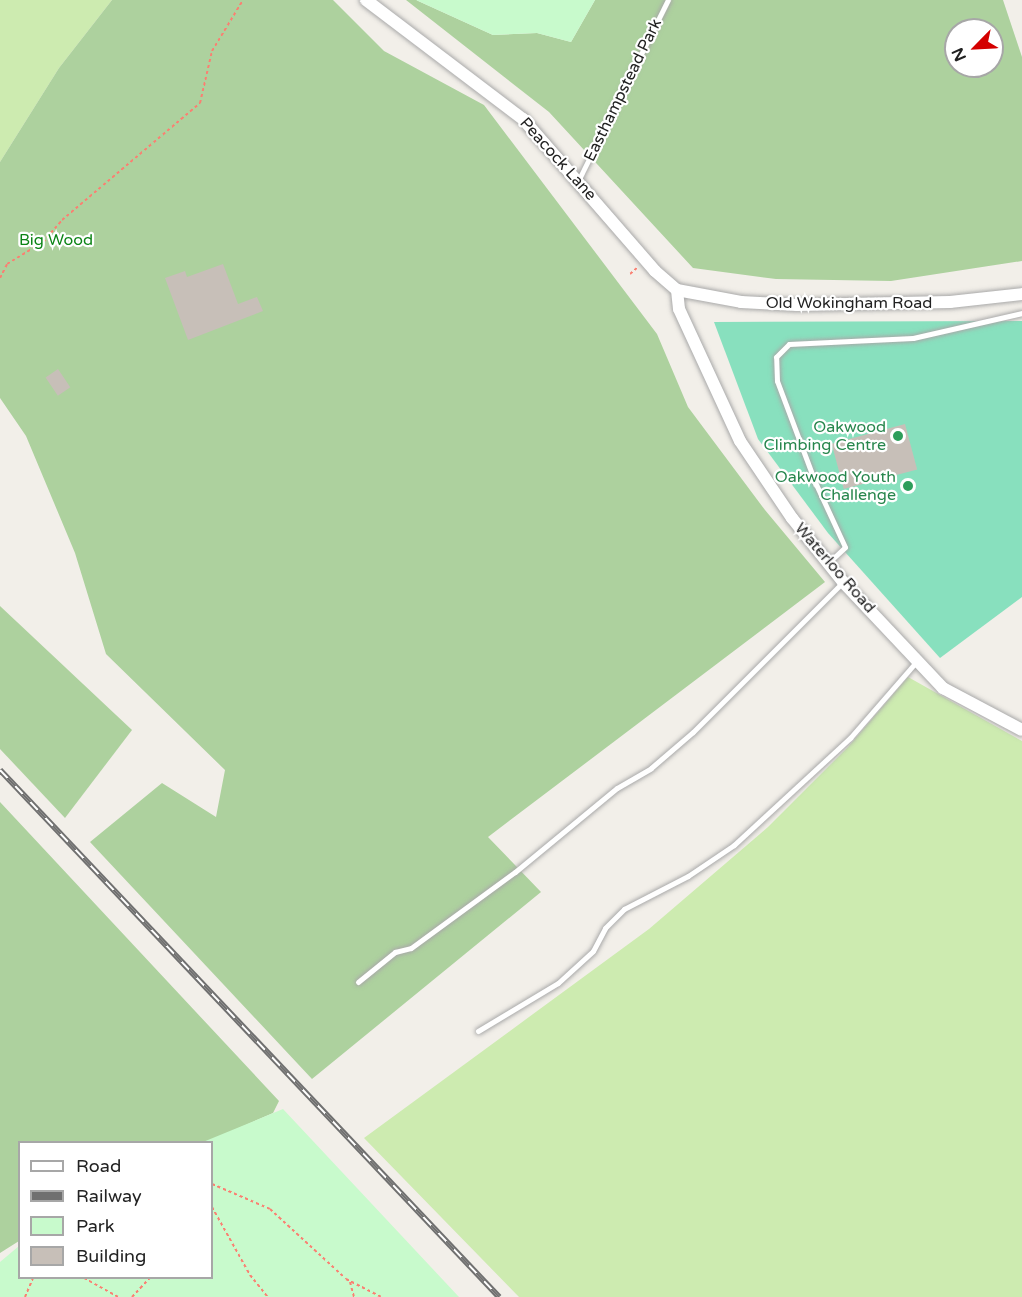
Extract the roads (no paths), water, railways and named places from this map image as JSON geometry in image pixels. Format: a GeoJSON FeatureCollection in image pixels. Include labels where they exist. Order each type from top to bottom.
{"type":"FeatureCollection","features":[{"type":"Feature","properties":{"kind":"street","name":"Peacock Lane"},"geometry":{"type":"LineString","coordinates":[[366,0],[523,119],[579,179],[655,271],[677,290]]}},
{"type":"Feature","properties":{"kind":"street","name":"Old Wokingham Road"},"geometry":{"type":"LineString","coordinates":[[677,290],[741,302],[797,305],[950,302],[1022,294]]}},
{"type":"Feature","properties":{"kind":"street","name":"Waterloo Road"},"geometry":{"type":"LineString","coordinates":[[677,290],[679,309],[740,441],[792,518],[843,582],[942,688],[1022,730]]}},
{"type":"Feature","properties":{"kind":"lane","name":"Easthampstead Park"},"geometry":{"type":"LineString","coordinates":[[579,179],[668,0]]}},
{"type":"Feature","properties":{"kind":"lane"},"geometry":{"type":"LineString","coordinates":[[828,563],[845,547],[815,482],[777,381],[776,357],[789,344],[914,338],[1022,313]]}},
{"type":"Feature","properties":{"kind":"lane"},"geometry":{"type":"LineString","coordinates":[[358,982],[395,952],[411,948],[484,895],[618,788],[651,768],[693,732],[843,582]]}},
{"type":"Feature","properties":{"kind":"lane"},"geometry":{"type":"LineString","coordinates":[[478,1031],[558,983],[593,951],[605,928],[624,909],[688,876],[734,845],[850,738],[918,661]]}},
{"type":"Feature","properties":{"kind":"railway"},"geometry":{"type":"LineString","coordinates":[[0,770],[499,1297]]}},
{"type":"Feature","properties":{"kind":"place","name":"Oakwood Climbing Centre"},"geometry":{"type":"Point","coordinates":[898,436]}},
{"type":"Feature","properties":{"kind":"place","name":"Oakwood Youth Challenge"},"geometry":{"type":"Point","coordinates":[908,486]}},
{"type":"Feature","properties":{"kind":"park label","name":"Big Wood"},"geometry":{"type":"Point","coordinates":[56,240]}}]}
